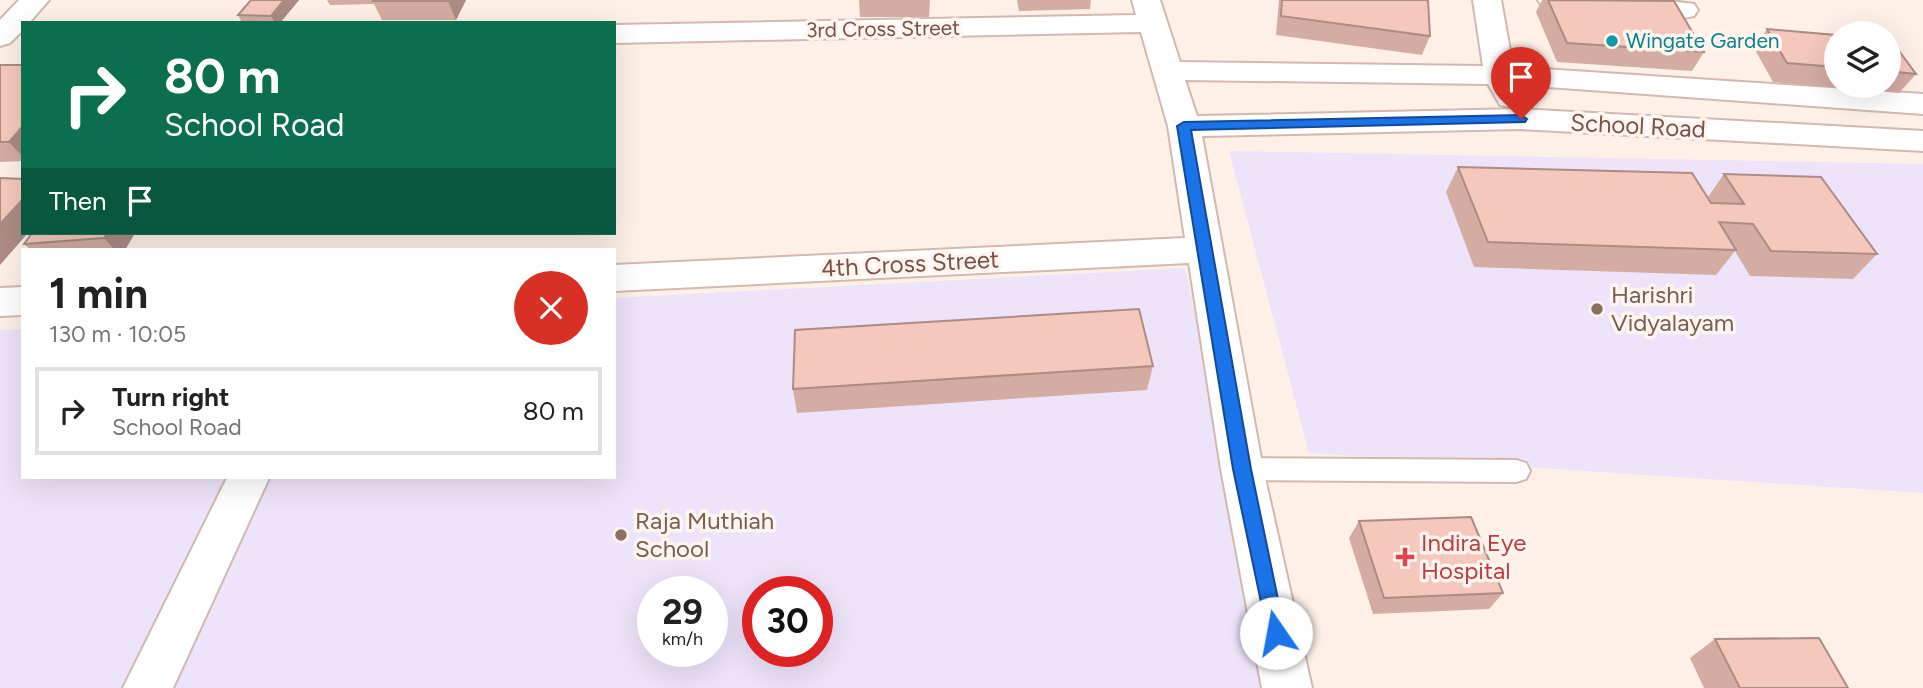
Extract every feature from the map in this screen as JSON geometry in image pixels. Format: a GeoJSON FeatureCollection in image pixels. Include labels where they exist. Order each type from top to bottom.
{"type":"FeatureCollection","features":[{"type":"Feature","properties":{"kind":"street"},"geometry":{"type":"LineString","coordinates":[[0,1],[10,0]]}},
{"type":"Feature","properties":{"kind":"street"},"geometry":{"type":"LineString","coordinates":[[0,37],[35,0]]}},
{"type":"Feature","properties":{"kind":"street"},"geometry":{"type":"LineString","coordinates":[[1487,0],[1499,75],[1521,119]]}},
{"type":"Feature","properties":{"kind":"street"},"geometry":{"type":"LineString","coordinates":[[1552,0],[1684,10]]}},
{"type":"Feature","properties":{"kind":"street"},"geometry":{"type":"LineString","coordinates":[[1149,11],[1184,126],[1242,469],[1287,688]]}},
{"type":"Feature","properties":{"kind":"street","name":"3rd Cross Street"},"geometry":{"type":"LineString","coordinates":[[616,34],[1149,11]]}},
{"type":"Feature","properties":{"kind":"street"},"geometry":{"type":"LineString","coordinates":[[0,48],[21,47]]}},
{"type":"Feature","properties":{"kind":"street"},"geometry":{"type":"LineString","coordinates":[[1167,71],[1499,75],[1923,104]]}},
{"type":"Feature","properties":{"kind":"street","name":"School Road"},"geometry":{"type":"LineString","coordinates":[[1184,126],[1521,119],[1923,141]]}},
{"type":"Feature","properties":{"kind":"street","name":"4th Cross Street"},"geometry":{"type":"LineString","coordinates":[[616,278],[1206,250]]}},
{"type":"Feature","properties":{"kind":"street"},"geometry":{"type":"LineString","coordinates":[[0,302],[21,301]]}},
{"type":"Feature","properties":{"kind":"street"},"geometry":{"type":"LineString","coordinates":[[148,688],[248,479]]}},
{"type":"Feature","properties":{"kind":"lane"},"geometry":{"type":"LineString","coordinates":[[1242,469],[1516,471]]}},
{"type":"Feature","properties":{"kind":"shaded area","name":"Harishri Vidyalayam"},"geometry":{"type":"Polygon","coordinates":[[[1229,151],[1923,164],[1923,493],[1309,453],[1229,151]]]}},
{"type":"Feature","properties":{"kind":"shaded area","name":"Raja Muthiah School"},"geometry":{"type":"Polygon","coordinates":[[[1185,268],[1276,688],[0,688],[0,330],[21,329],[21,479],[616,479],[616,298],[1185,268]]]}},
{"type":"Feature","properties":{"kind":"building"},"geometry":{"type":"Polygon","coordinates":[[[251,0],[284,0],[271,16],[238,15],[251,0]]]}},
{"type":"Feature","properties":{"kind":"building"},"geometry":{"type":"Polygon","coordinates":[[[448,0],[448,1],[373,1],[448,0]]]}},
{"type":"Feature","properties":{"kind":"building"},"geometry":{"type":"Polygon","coordinates":[[[1282,0],[1428,0],[1430,36],[1281,16],[1282,0]]]}},
{"type":"Feature","properties":{"kind":"building"},"geometry":{"type":"Polygon","coordinates":[[[1548,0],[1674,1],[1704,52],[1567,43],[1548,0]]]}},
{"type":"Feature","properties":{"kind":"building"},"geometry":{"type":"Polygon","coordinates":[[[1767,29],[1824,34],[1824,66],[1787,63],[1767,29]]]}},
{"type":"Feature","properties":{"kind":"building"},"geometry":{"type":"Polygon","coordinates":[[[1901,54],[1916,74],[1901,72],[1901,54]]]}},
{"type":"Feature","properties":{"kind":"building"},"geometry":{"type":"Polygon","coordinates":[[[0,65],[21,65],[21,128],[9,142],[0,142],[0,65]]]}},
{"type":"Feature","properties":{"kind":"building"},"geometry":{"type":"Polygon","coordinates":[[[1458,167],[1692,173],[1711,203],[1744,204],[1724,174],[1821,177],[1877,254],[1771,251],[1753,224],[1719,222],[1736,250],[1488,242],[1458,167]]]}},
{"type":"Feature","properties":{"kind":"building"},"geometry":{"type":"Polygon","coordinates":[[[0,178],[21,179],[21,201],[0,224],[0,178]]]}},
{"type":"Feature","properties":{"kind":"building"},"geometry":{"type":"Polygon","coordinates":[[[31,235],[106,235],[104,238],[24,244],[31,235]]]}},
{"type":"Feature","properties":{"kind":"building"},"geometry":{"type":"Polygon","coordinates":[[[1139,309],[1153,366],[793,389],[795,330],[1139,309]]]}},
{"type":"Feature","properties":{"kind":"building"},"geometry":{"type":"Polygon","coordinates":[[[1471,517],[1503,593],[1384,598],[1359,521],[1471,517]]]}},
{"type":"Feature","properties":{"kind":"building"},"geometry":{"type":"Polygon","coordinates":[[[1819,638],[1848,688],[1740,688],[1715,639],[1819,638]]]}},
{"type":"Feature","properties":{"kind":"place","name":"Wingate Garden"},"geometry":{"type":"Point","coordinates":[1612,41]}},
{"type":"Feature","properties":{"kind":"place","name":"Harishri Vidyalayam"},"geometry":{"type":"Point","coordinates":[1597,309]}},
{"type":"Feature","properties":{"kind":"place","name":"Raja Muthiah School"},"geometry":{"type":"Point","coordinates":[621,535]}},
{"type":"Feature","properties":{"kind":"place","name":"Indira Eye Hospital"},"geometry":{"type":"Point","coordinates":[1405,557]}},
{"type":"Feature","properties":{"kind":"route"},"geometry":{"type":"LineString","coordinates":[[1276,633],[1242,469],[1184,126],[1521,119]]}}]}
